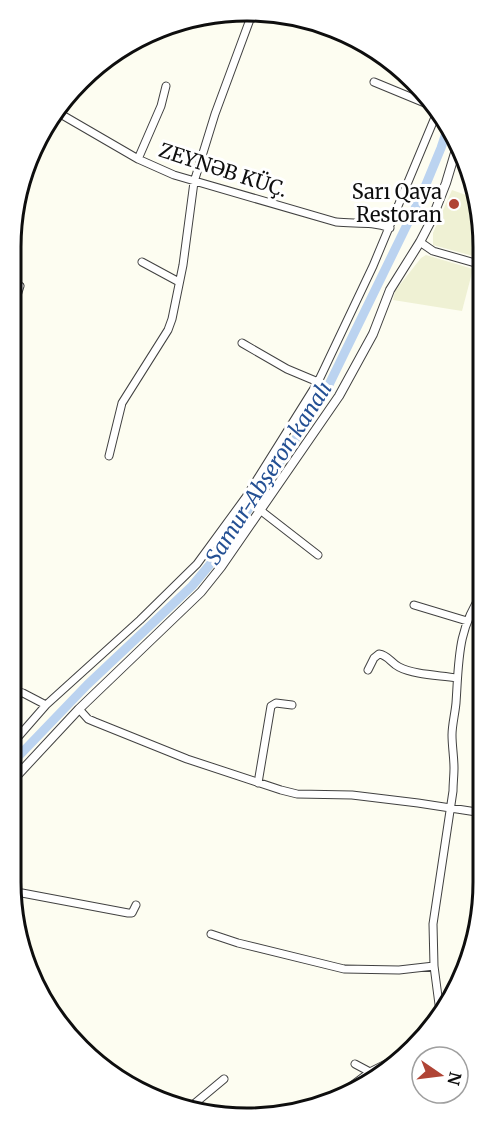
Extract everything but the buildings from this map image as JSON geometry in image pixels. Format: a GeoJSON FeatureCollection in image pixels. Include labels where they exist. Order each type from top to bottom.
{"type":"FeatureCollection","features":[{"type":"Feature","properties":{"kind":"street"},"geometry":{"type":"LineString","coordinates":[[109,456],[122,403],[168,330],[172,319],[194,182],[248,21]]}},
{"type":"Feature","properties":{"kind":"street"},"geometry":{"type":"LineString","coordinates":[[374,82],[420,101]]}},
{"type":"Feature","properties":{"kind":"street"},"geometry":{"type":"LineString","coordinates":[[138,159],[161,106],[166,86]]}},
{"type":"Feature","properties":{"kind":"street","name":"ZEYNƏB KÜÇ."},"geometry":{"type":"LineString","coordinates":[[63,116],[138,159],[194,182],[336,222],[376,224],[390,228]]}},
{"type":"Feature","properties":{"kind":"street"},"geometry":{"type":"LineString","coordinates":[[21,733],[46,705],[140,620],[197,564],[246,496],[318,382],[390,228],[434,119]]}},
{"type":"Feature","properties":{"kind":"street"},"geometry":{"type":"LineString","coordinates":[[21,770],[79,709],[201,592],[216,574],[344,388],[373,334],[390,290],[420,242],[441,197],[454,156]]}},
{"type":"Feature","properties":{"kind":"street"},"geometry":{"type":"LineString","coordinates":[[420,242],[428,249],[442,255],[473,263]]}},
{"type":"Feature","properties":{"kind":"street"},"geometry":{"type":"LineString","coordinates":[[142,262],[179,282]]}},
{"type":"Feature","properties":{"kind":"street"},"geometry":{"type":"LineString","coordinates":[[242,343],[287,369],[318,382]]}},
{"type":"Feature","properties":{"kind":"street"},"geometry":{"type":"LineString","coordinates":[[260,510],[318,555]]}},
{"type":"Feature","properties":{"kind":"street"},"geometry":{"type":"LineString","coordinates":[[414,605],[467,621]]}},
{"type":"Feature","properties":{"kind":"street"},"geometry":{"type":"LineString","coordinates":[[439,1002],[434,966],[433,924],[451,807],[454,769],[452,735],[459,649],[473,609]]}},
{"type":"Feature","properties":{"kind":"street"},"geometry":{"type":"LineString","coordinates":[[368,670],[374,658],[379,654],[384,654],[399,667],[456,678]]}},
{"type":"Feature","properties":{"kind":"street"},"geometry":{"type":"LineString","coordinates":[[21,693],[46,705]]}},
{"type":"Feature","properties":{"kind":"street"},"geometry":{"type":"LineString","coordinates":[[258,783],[271,706],[276,703],[292,705]]}},
{"type":"Feature","properties":{"kind":"street"},"geometry":{"type":"LineString","coordinates":[[79,709],[88,719],[187,759],[281,790],[297,794],[352,795],[473,811]]}},
{"type":"Feature","properties":{"kind":"street"},"geometry":{"type":"LineString","coordinates":[[21,893],[128,913],[132,913],[136,905]]}},
{"type":"Feature","properties":{"kind":"street"},"geometry":{"type":"LineString","coordinates":[[211,934],[238,943],[344,969],[413,970],[434,966]]}},
{"type":"Feature","properties":{"kind":"street"},"geometry":{"type":"LineString","coordinates":[[355,1065],[370,1072]]}},
{"type":"Feature","properties":{"kind":"street"},"geometry":{"type":"LineString","coordinates":[[196,1102],[224,1079]]}},
{"type":"Feature","properties":{"kind":"green space"},"geometry":{"type":"Polygon","coordinates":[[[452,190],[467,195],[473,232],[473,256],[433,245],[433,233],[452,190]]]}},
{"type":"Feature","properties":{"kind":"green space"},"geometry":{"type":"Polygon","coordinates":[[[426,255],[473,269],[462,311],[393,300],[395,291],[421,258],[426,255]]]}},
{"type":"Feature","properties":{"kind":"waterway","name":"Samur-Abşeron kanalı"},"geometry":{"type":"LineString","coordinates":[[21,754],[87,685],[192,586],[217,556],[321,401],[422,194],[445,137]]}},
{"type":"Feature","properties":{"kind":"place","name":"Sarı Qaya Restoran"},"geometry":{"type":"Point","coordinates":[454,204]}}]}
